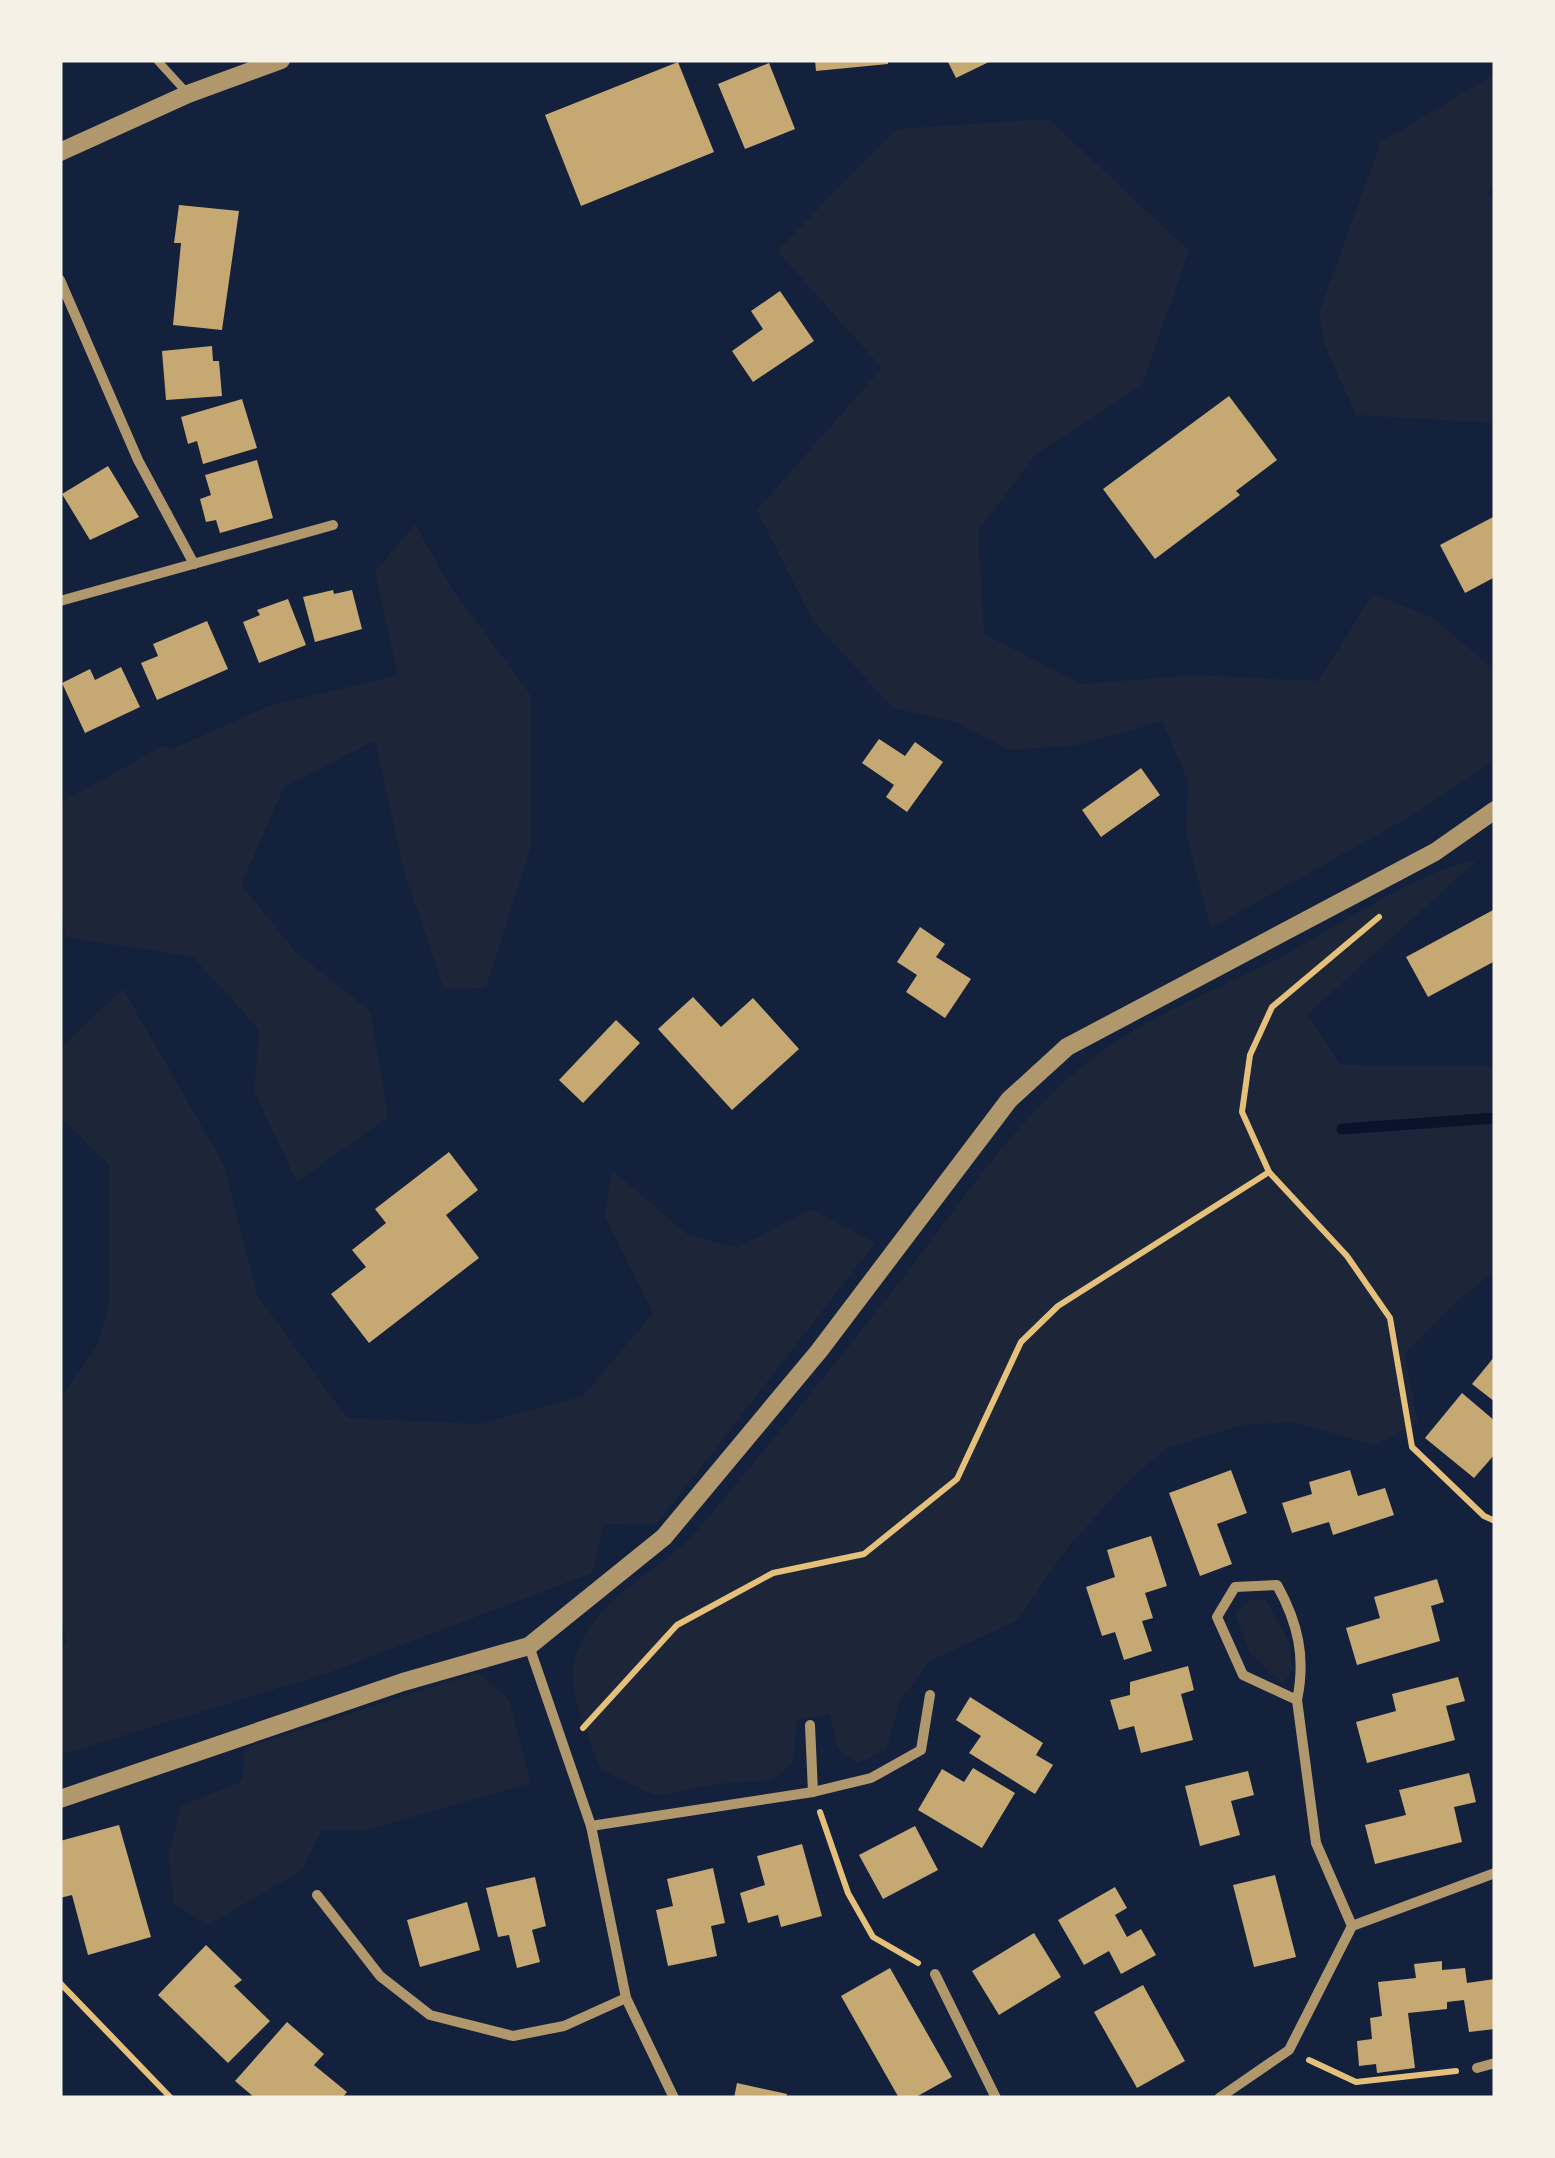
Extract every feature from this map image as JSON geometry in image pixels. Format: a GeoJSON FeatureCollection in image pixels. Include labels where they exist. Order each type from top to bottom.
{"type":"FeatureCollection","features":[{"type":"Feature","properties":{"kind":"street"},"geometry":{"type":"LineString","coordinates":[[60,152],[188,94],[281,60]]}},
{"type":"Feature","properties":{"kind":"street"},"geometry":{"type":"LineString","coordinates":[[60,280],[138,460],[194,564]]}},
{"type":"Feature","properties":{"kind":"street"},"geometry":{"type":"LineString","coordinates":[[60,601],[332,525]]}},
{"type":"Feature","properties":{"kind":"street"},"geometry":{"type":"LineString","coordinates":[[60,1798],[403,1682],[529,1646],[664,1537],[819,1350],[1009,1100],[1067,1046],[1434,852],[1495,810]]}},
{"type":"Feature","properties":{"kind":"street"},"geometry":{"type":"LineString","coordinates":[[1297,1700],[1244,1675],[1217,1617],[1234,1587],[1277,1585],[1296,1620],[1302,1673],[1297,1700],[1316,1843],[1352,1926]]}},
{"type":"Feature","properties":{"kind":"street"},"geometry":{"type":"LineString","coordinates":[[529,1646],[591,1826],[626,1998],[674,2098]]}},
{"type":"Feature","properties":{"kind":"street"},"geometry":{"type":"LineString","coordinates":[[591,1826],[813,1792],[871,1778],[921,1750],[930,1696]]}},
{"type":"Feature","properties":{"kind":"street"},"geometry":{"type":"LineString","coordinates":[[810,1725],[813,1792]]}},
{"type":"Feature","properties":{"kind":"street"},"geometry":{"type":"LineString","coordinates":[[1218,2098],[1289,2050],[1352,1926],[1495,1874]]}},
{"type":"Feature","properties":{"kind":"street"},"geometry":{"type":"LineString","coordinates":[[317,1894],[380,1976],[430,2014],[513,2036],[564,2026],[626,1998]]}},
{"type":"Feature","properties":{"kind":"street"},"geometry":{"type":"LineString","coordinates":[[935,1974],[996,2098]]}},
{"type":"Feature","properties":{"kind":"street"},"geometry":{"type":"LineString","coordinates":[[1478,2068],[1495,2063]]}},
{"type":"Feature","properties":{"kind":"lane"},"geometry":{"type":"LineString","coordinates":[[156,60],[188,94]]}},
{"type":"Feature","properties":{"kind":"path"},"geometry":{"type":"LineString","coordinates":[[1391,907],[1272,1007],[1250,1055],[1242,1112],[1269,1172],[1348,1256],[1390,1318],[1412,1448],[1495,1522]]}},
{"type":"Feature","properties":{"kind":"path"},"geometry":{"type":"LineString","coordinates":[[565,1747],[677,1625],[773,1574],[864,1554],[958,1479],[1022,1342],[1058,1306],[1269,1172]]}},
{"type":"Feature","properties":{"kind":"path"},"geometry":{"type":"LineString","coordinates":[[813,1792],[848,1893],[873,1937],[935,1974]]}},
{"type":"Feature","properties":{"kind":"path"},"geometry":{"type":"LineString","coordinates":[[60,1983],[171,2098]]}},
{"type":"Feature","properties":{"kind":"path"},"geometry":{"type":"LineString","coordinates":[[1289,2050],[1356,2082],[1478,2068]]}},
{"type":"Feature","properties":{"kind":"shaded area"},"geometry":{"type":"Polygon","coordinates":[[[1495,74],[1495,180],[1488,193],[1495,204],[1495,423],[1356,415],[1324,344],[1319,313],[1381,142],[1495,74]]]}},
{"type":"Feature","properties":{"kind":"shaded area"},"geometry":{"type":"Polygon","coordinates":[[[1049,119],[1189,251],[1142,385],[1036,454],[978,531],[984,634],[1082,684],[1195,675],[1318,681],[1373,594],[1433,618],[1495,670],[1495,759],[1411,816],[1211,928],[1186,834],[1188,781],[1162,721],[1078,745],[1009,750],[955,722],[893,708],[813,621],[757,510],[882,368],[777,251],[896,129],[1049,119]]]}},
{"type":"Feature","properties":{"kind":"shaded area"},"geometry":{"type":"Polygon","coordinates":[[[415,524],[450,586],[530,694],[530,849],[486,988],[444,989],[404,871],[375,741],[284,787],[241,885],[296,952],[370,1011],[388,1117],[297,1182],[254,1091],[259,1029],[193,957],[66,937],[60,901],[60,803],[165,745],[170,750],[269,706],[398,675],[375,572],[415,524]]]}},
{"type":"Feature","properties":{"kind":"shaded area"},"geometry":{"type":"Polygon","coordinates":[[[1477,860],[1308,1014],[1340,1065],[1495,1066],[1495,1271],[1454,1304],[1405,1354],[1418,1423],[1375,1445],[1292,1422],[1242,1425],[1167,1448],[1129,1480],[1068,1547],[1016,1621],[930,1661],[900,1701],[886,1750],[857,1763],[838,1749],[830,1714],[797,1720],[793,1763],[772,1780],[715,1784],[655,1796],[600,1769],[580,1716],[574,1687],[575,1660],[583,1638],[612,1602],[702,1525],[1032,1114],[1083,1066],[1132,1032],[1268,964],[1409,885],[1477,860]]]}},
{"type":"Feature","properties":{"kind":"shaded area"},"geometry":{"type":"Polygon","coordinates":[[[123,989],[224,1165],[257,1295],[347,1418],[480,1424],[583,1396],[653,1313],[605,1217],[612,1170],[687,1234],[737,1248],[811,1209],[875,1243],[656,1525],[604,1524],[592,1573],[328,1673],[60,1755],[60,1643],[67,1645],[60,1609],[60,1400],[96,1347],[109,1306],[109,1165],[60,1117],[60,1048],[123,989]]]}},
{"type":"Feature","properties":{"kind":"shaded area"},"geometry":{"type":"Polygon","coordinates":[[[1250,1599],[1266,1600],[1289,1642],[1293,1670],[1283,1683],[1250,1653],[1235,1614],[1250,1599]]]}},
{"type":"Feature","properties":{"kind":"shaded area"},"geometry":{"type":"Polygon","coordinates":[[[478,1672],[509,1700],[531,1783],[363,1831],[322,1830],[302,1870],[208,1925],[174,1904],[169,1854],[181,1806],[242,1781],[245,1748],[478,1672]]]}},
{"type":"Feature","properties":{"kind":"building"},"geometry":{"type":"Polygon","coordinates":[[[815,60],[888,60],[888,64],[816,71],[815,60]]]}},
{"type":"Feature","properties":{"kind":"building"},"geometry":{"type":"Polygon","coordinates":[[[947,60],[993,60],[956,78],[947,60]]]}},
{"type":"Feature","properties":{"kind":"building"},"geometry":{"type":"Polygon","coordinates":[[[678,62],[714,152],[581,206],[545,115],[678,62]]]}},
{"type":"Feature","properties":{"kind":"building"},"geometry":{"type":"Polygon","coordinates":[[[769,63],[795,129],[745,149],[718,84],[769,63]]]}},
{"type":"Feature","properties":{"kind":"building"},"geometry":{"type":"Polygon","coordinates":[[[179,205],[239,211],[222,330],[173,325],[181,243],[174,243],[179,205]]]}},
{"type":"Feature","properties":{"kind":"building"},"geometry":{"type":"Polygon","coordinates":[[[780,291],[814,341],[753,382],[732,351],[763,329],[751,311],[780,291]]]}},
{"type":"Feature","properties":{"kind":"building"},"geometry":{"type":"Polygon","coordinates":[[[212,346],[213,361],[219,361],[222,396],[166,400],[162,351],[212,346]]]}},
{"type":"Feature","properties":{"kind":"building"},"geometry":{"type":"Polygon","coordinates":[[[1229,396],[1277,460],[1236,491],[1240,495],[1155,559],[1103,489],[1229,396]]]}},
{"type":"Feature","properties":{"kind":"building"},"geometry":{"type":"Polygon","coordinates":[[[242,399],[257,448],[203,464],[197,441],[188,444],[181,417],[242,399]]]}},
{"type":"Feature","properties":{"kind":"building"},"geometry":{"type":"Polygon","coordinates":[[[257,460],[273,518],[220,533],[216,520],[206,522],[200,499],[211,495],[205,475],[257,460]]]}},
{"type":"Feature","properties":{"kind":"building"},"geometry":{"type":"Polygon","coordinates":[[[108,466],[139,517],[90,540],[62,494],[108,466]]]}},
{"type":"Feature","properties":{"kind":"building"},"geometry":{"type":"Polygon","coordinates":[[[1495,516],[1495,577],[1465,593],[1440,545],[1495,516]]]}},
{"type":"Feature","properties":{"kind":"building"},"geometry":{"type":"Polygon","coordinates":[[[333,590],[334,594],[352,590],[362,629],[315,642],[303,597],[333,590]]]}},
{"type":"Feature","properties":{"kind":"building"},"geometry":{"type":"Polygon","coordinates":[[[288,599],[306,645],[259,663],[243,622],[260,615],[257,610],[288,599]]]}},
{"type":"Feature","properties":{"kind":"building"},"geometry":{"type":"Polygon","coordinates":[[[207,621],[228,669],[157,700],[141,663],[158,656],[153,644],[207,621]]]}},
{"type":"Feature","properties":{"kind":"building"},"geometry":{"type":"Polygon","coordinates":[[[121,667],[140,707],[85,733],[62,683],[90,669],[95,680],[121,667]]]}},
{"type":"Feature","properties":{"kind":"building"},"geometry":{"type":"Polygon","coordinates":[[[879,739],[905,756],[915,742],[943,762],[907,812],[886,797],[894,785],[862,763],[879,739]]]}},
{"type":"Feature","properties":{"kind":"building"},"geometry":{"type":"Polygon","coordinates":[[[1141,768],[1160,795],[1101,837],[1082,810],[1141,768]]]}},
{"type":"Feature","properties":{"kind":"building"},"geometry":{"type":"Polygon","coordinates":[[[1495,909],[1495,961],[1428,997],[1406,957],[1495,909]]]}},
{"type":"Feature","properties":{"kind":"building"},"geometry":{"type":"Polygon","coordinates":[[[920,927],[945,944],[936,957],[971,979],[945,1018],[906,992],[917,975],[897,962],[920,927]]]}},
{"type":"Feature","properties":{"kind":"building"},"geometry":{"type":"Polygon","coordinates":[[[693,997],[721,1027],[753,998],[799,1049],[732,1110],[658,1029],[693,997]]]}},
{"type":"Feature","properties":{"kind":"building"},"geometry":{"type":"Polygon","coordinates":[[[616,1020],[640,1043],[583,1103],[559,1080],[616,1020]]]}},
{"type":"Feature","properties":{"kind":"building"},"geometry":{"type":"Polygon","coordinates":[[[449,1152],[478,1190],[446,1215],[479,1258],[369,1343],[331,1294],[366,1267],[352,1250],[386,1223],[375,1209],[449,1152]]]}},
{"type":"Feature","properties":{"kind":"building"},"geometry":{"type":"Polygon","coordinates":[[[1495,1356],[1495,1402],[1472,1384],[1495,1356]]]}},
{"type":"Feature","properties":{"kind":"building"},"geometry":{"type":"Polygon","coordinates":[[[1462,1393],[1495,1421],[1495,1454],[1474,1478],[1425,1438],[1462,1393]]]}},
{"type":"Feature","properties":{"kind":"building"},"geometry":{"type":"Polygon","coordinates":[[[1231,1470],[1247,1513],[1217,1524],[1232,1564],[1200,1576],[1169,1493],[1231,1470]]]}},
{"type":"Feature","properties":{"kind":"building"},"geometry":{"type":"Polygon","coordinates":[[[1350,1470],[1358,1496],[1385,1488],[1394,1515],[1333,1535],[1329,1522],[1292,1533],[1282,1503],[1312,1494],[1309,1482],[1350,1470]]]}},
{"type":"Feature","properties":{"kind":"building"},"geometry":{"type":"Polygon","coordinates":[[[1151,1536],[1167,1586],[1145,1593],[1153,1618],[1142,1621],[1152,1651],[1124,1660],[1115,1632],[1102,1636],[1086,1587],[1115,1577],[1107,1550],[1151,1536]]]}},
{"type":"Feature","properties":{"kind":"building"},"geometry":{"type":"Polygon","coordinates":[[[1437,1579],[1444,1602],[1431,1606],[1440,1641],[1357,1665],[1346,1628],[1380,1618],[1374,1597],[1437,1579]]]}},
{"type":"Feature","properties":{"kind":"building"},"geometry":{"type":"Polygon","coordinates":[[[1188,1666],[1194,1690],[1181,1694],[1193,1740],[1141,1753],[1134,1726],[1119,1730],[1110,1700],[1130,1695],[1130,1682],[1188,1666]]]}},
{"type":"Feature","properties":{"kind":"building"},"geometry":{"type":"Polygon","coordinates":[[[1458,1677],[1465,1701],[1446,1706],[1455,1740],[1367,1763],[1356,1722],[1396,1711],[1392,1694],[1458,1677]]]}},
{"type":"Feature","properties":{"kind":"building"},"geometry":{"type":"Polygon","coordinates":[[[970,1697],[1043,1743],[1036,1755],[1053,1765],[1035,1794],[969,1753],[981,1736],[956,1720],[970,1697]]]}},
{"type":"Feature","properties":{"kind":"building"},"geometry":{"type":"Polygon","coordinates":[[[973,1768],[1015,1793],[982,1848],[918,1810],[942,1769],[964,1782],[973,1768]]]}},
{"type":"Feature","properties":{"kind":"building"},"geometry":{"type":"Polygon","coordinates":[[[1248,1771],[1254,1795],[1231,1801],[1240,1835],[1200,1846],[1185,1786],[1248,1771]]]}},
{"type":"Feature","properties":{"kind":"building"},"geometry":{"type":"Polygon","coordinates":[[[1469,1773],[1476,1802],[1454,1807],[1462,1842],[1375,1864],[1365,1825],[1406,1815],[1399,1790],[1469,1773]]]}},
{"type":"Feature","properties":{"kind":"building"},"geometry":{"type":"Polygon","coordinates":[[[119,1825],[151,1937],[88,1955],[72,1895],[60,1898],[60,1841],[119,1825]]]}},
{"type":"Feature","properties":{"kind":"building"},"geometry":{"type":"Polygon","coordinates":[[[915,1826],[938,1870],[883,1899],[859,1855],[915,1826]]]}},
{"type":"Feature","properties":{"kind":"building"},"geometry":{"type":"Polygon","coordinates":[[[802,1844],[822,1916],[781,1927],[778,1915],[748,1923],[740,1893],[765,1885],[757,1856],[802,1844]]]}},
{"type":"Feature","properties":{"kind":"building"},"geometry":{"type":"Polygon","coordinates":[[[713,1868],[725,1923],[711,1926],[717,1956],[668,1966],[656,1910],[673,1906],[667,1879],[713,1868]]]}},
{"type":"Feature","properties":{"kind":"building"},"geometry":{"type":"Polygon","coordinates":[[[1275,1875],[1296,1957],[1254,1967],[1233,1885],[1275,1875]]]}},
{"type":"Feature","properties":{"kind":"building"},"geometry":{"type":"Polygon","coordinates":[[[535,1877],[546,1926],[532,1930],[540,1962],[517,1968],[509,1935],[498,1937],[486,1888],[535,1877]]]}},
{"type":"Feature","properties":{"kind":"building"},"geometry":{"type":"Polygon","coordinates":[[[1115,1887],[1127,1908],[1115,1915],[1127,1937],[1141,1929],[1156,1955],[1121,1974],[1109,1951],[1084,1965],[1058,1920],[1115,1887]]]}},
{"type":"Feature","properties":{"kind":"building"},"geometry":{"type":"Polygon","coordinates":[[[467,1902],[480,1950],[420,1967],[407,1920],[467,1902]]]}},
{"type":"Feature","properties":{"kind":"building"},"geometry":{"type":"Polygon","coordinates":[[[1034,1933],[1061,1977],[999,2015],[972,1971],[1034,1933]]]}},
{"type":"Feature","properties":{"kind":"building"},"geometry":{"type":"Polygon","coordinates":[[[206,1945],[242,1980],[234,1986],[270,2021],[228,2063],[158,1995],[206,1945]]]}},
{"type":"Feature","properties":{"kind":"building"},"geometry":{"type":"Polygon","coordinates":[[[1442,1961],[1442,1970],[1465,1968],[1467,1983],[1495,1979],[1495,2029],[1469,2032],[1464,2000],[1447,2002],[1447,2009],[1408,2013],[1415,2068],[1377,2073],[1376,2064],[1359,2066],[1357,2041],[1372,2039],[1370,2018],[1382,2016],[1378,1982],[1416,1978],[1414,1964],[1442,1961]]]}},
{"type":"Feature","properties":{"kind":"building"},"geometry":{"type":"Polygon","coordinates":[[[890,1968],[952,2077],[914,2098],[899,2098],[841,1996],[890,1968]]]}},
{"type":"Feature","properties":{"kind":"building"},"geometry":{"type":"Polygon","coordinates":[[[1143,1985],[1185,2061],[1137,2088],[1094,2012],[1143,1985]]]}},
{"type":"Feature","properties":{"kind":"building"},"geometry":{"type":"Polygon","coordinates":[[[287,2022],[324,2054],[314,2065],[347,2092],[342,2098],[255,2098],[235,2081],[287,2022]]]}},
{"type":"Feature","properties":{"kind":"building"},"geometry":{"type":"Polygon","coordinates":[[[737,2083],[787,2094],[786,2098],[734,2098],[737,2083]]]}},
{"type":"Feature","properties":{"kind":"waterway"},"geometry":{"type":"LineString","coordinates":[[1342,1129],[1495,1118]]}}]}
